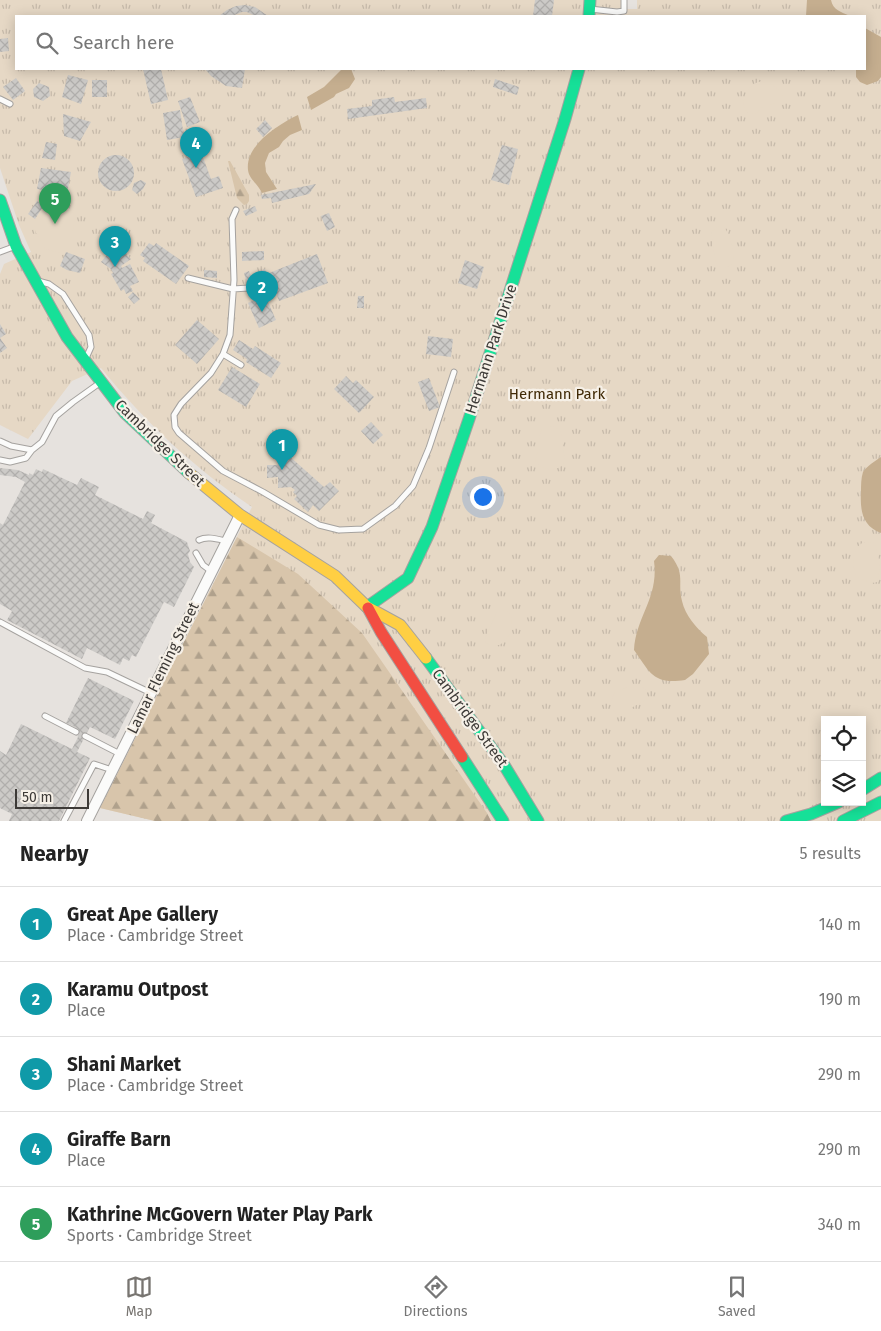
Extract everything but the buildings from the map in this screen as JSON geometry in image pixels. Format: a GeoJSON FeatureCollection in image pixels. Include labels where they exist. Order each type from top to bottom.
{"type":"FeatureCollection","features":[{"type":"Feature","properties":{"kind":"street","name":"Hermann Park Drive"},"geometry":{"type":"LineString","coordinates":[[368,607],[408,578],[432,527],[472,410],[579,70]]}},
{"type":"Feature","properties":{"kind":"street","name":"Cambridge Street"},"geometry":{"type":"LineString","coordinates":[[0,200],[10,232],[34,280],[68,337],[124,413],[199,482],[240,515],[335,576],[368,607],[400,625],[442,678],[504,764],[539,820]]}},
{"type":"Feature","properties":{"kind":"street","name":"Lamar Fleming Street"},"geometry":{"type":"LineString","coordinates":[[86,821],[240,515]]}},
{"type":"Feature","properties":{"kind":"street","name":"Cambridge Street"},"geometry":{"type":"LineString","coordinates":[[368,607],[381,632],[501,819]]}},
{"type":"Feature","properties":{"kind":"street"},"geometry":{"type":"LineString","coordinates":[[866,787],[881,778]]}},
{"type":"Feature","properties":{"kind":"street"},"geometry":{"type":"LineString","coordinates":[[843,821],[881,802]]}},
{"type":"Feature","properties":{"kind":"street"},"geometry":{"type":"LineString","coordinates":[[786,821],[811,814],[830,806]]}},
{"type":"Feature","properties":{"kind":"lane"},"geometry":{"type":"LineString","coordinates":[[590,8],[617,12],[624,11],[624,0]]}},
{"type":"Feature","properties":{"kind":"lane"},"geometry":{"type":"LineString","coordinates":[[0,99],[10,104]]}},
{"type":"Feature","properties":{"kind":"lane"},"geometry":{"type":"LineString","coordinates":[[236,210],[232,219],[234,235],[230,335],[223,354],[211,373],[181,404],[174,415],[175,427],[179,434],[223,471],[319,525],[339,530],[363,529],[395,506],[413,486],[429,448],[454,372]]}},
{"type":"Feature","properties":{"kind":"lane"},"geometry":{"type":"LineString","coordinates":[[0,252],[16,246]]}},
{"type":"Feature","properties":{"kind":"lane"},"geometry":{"type":"LineString","coordinates":[[188,278],[233,289],[264,287]]}},
{"type":"Feature","properties":{"kind":"lane"},"geometry":{"type":"LineString","coordinates":[[34,280],[49,284],[63,294],[89,335],[91,347],[84,360]]}},
{"type":"Feature","properties":{"kind":"lane"},"geometry":{"type":"LineString","coordinates":[[223,354],[241,365]]}},
{"type":"Feature","properties":{"kind":"lane"},"geometry":{"type":"LineString","coordinates":[[0,460],[10,462],[26,458],[42,442],[56,416],[101,382]]}},
{"type":"Feature","properties":{"kind":"lane"},"geometry":{"type":"LineString","coordinates":[[0,441],[11,446],[32,450]]}},
{"type":"Feature","properties":{"kind":"lane"},"geometry":{"type":"LineString","coordinates":[[199,540],[202,538],[213,538],[226,541]]}},
{"type":"Feature","properties":{"kind":"lane"},"geometry":{"type":"LineString","coordinates":[[196,553],[203,565],[211,571]]}},
{"type":"Feature","properties":{"kind":"lane"},"geometry":{"type":"LineString","coordinates":[[0,622],[85,668],[107,672],[150,693]]}},
{"type":"Feature","properties":{"kind":"lane"},"geometry":{"type":"LineString","coordinates":[[45,716],[76,732]]}},
{"type":"Feature","properties":{"kind":"lane"},"geometry":{"type":"LineString","coordinates":[[85,736],[120,754]]}},
{"type":"Feature","properties":{"kind":"lane"},"geometry":{"type":"LineString","coordinates":[[64,821],[94,764],[112,770]]}},
{"type":"Feature","properties":{"kind":"green space","name":"Hermann Park"},"geometry":{"type":"Polygon","coordinates":[[[0,0],[624,0],[624,9],[637,9],[637,0],[881,0],[881,821],[155,821],[100,808],[252,507],[210,476],[171,443],[135,407],[101,368],[72,381],[28,439],[0,425],[0,274],[4,264],[31,252],[19,225],[0,168],[0,0]]]}},
{"type":"Feature","properties":{"kind":"green space"},"geometry":{"type":"Polygon","coordinates":[[[758,82],[772,84],[782,93],[783,97],[781,103],[764,105],[757,113],[749,114],[744,106],[745,96],[750,88],[758,82]]]}},
{"type":"Feature","properties":{"kind":"green space"},"geometry":{"type":"Polygon","coordinates":[[[228,161],[230,161],[249,195],[247,204],[244,205],[237,198],[228,161]]]}},
{"type":"Feature","properties":{"kind":"green space"},"geometry":{"type":"Polygon","coordinates":[[[63,202],[76,216],[70,243],[60,253],[45,249],[34,227],[36,218],[44,205],[63,202]]]}},
{"type":"Feature","properties":{"kind":"green space"},"geometry":{"type":"Polygon","coordinates":[[[718,226],[724,227],[733,247],[734,255],[730,266],[717,265],[712,232],[718,226]]]}},
{"type":"Feature","properties":{"kind":"green space"},"geometry":{"type":"Polygon","coordinates":[[[551,426],[558,429],[562,434],[565,459],[558,468],[547,469],[536,463],[536,460],[540,446],[541,431],[551,426]]]}},
{"type":"Feature","properties":{"kind":"green space"},"geometry":{"type":"Polygon","coordinates":[[[237,537],[298,574],[362,633],[491,821],[155,821],[100,808],[237,537]]]}},
{"type":"Feature","properties":{"kind":"green space"},"geometry":{"type":"Polygon","coordinates":[[[865,542],[874,543],[878,552],[879,568],[877,582],[872,583],[856,577],[854,567],[855,551],[865,542]]]}},
{"type":"Feature","properties":{"kind":"green space"},"geometry":{"type":"Polygon","coordinates":[[[501,610],[509,612],[512,624],[508,637],[504,642],[493,646],[486,643],[485,638],[497,612],[501,610]]]}},
{"type":"Feature","properties":{"kind":"green space"},"geometry":{"type":"Polygon","coordinates":[[[639,684],[646,691],[646,700],[629,709],[627,713],[619,715],[613,711],[611,705],[615,692],[639,684]]]}},
{"type":"Feature","properties":{"kind":"shaded area"},"geometry":{"type":"Polygon","coordinates":[[[807,0],[831,0],[836,8],[848,15],[806,15],[807,0]]]}},
{"type":"Feature","properties":{"kind":"shaded area"},"geometry":{"type":"Polygon","coordinates":[[[866,29],[881,37],[881,77],[878,81],[867,85],[860,82],[856,77],[856,70],[866,70],[866,29]]]}},
{"type":"Feature","properties":{"kind":"shaded area"},"geometry":{"type":"Polygon","coordinates":[[[341,70],[351,70],[355,79],[349,88],[311,110],[307,97],[324,87],[341,70]]]}},
{"type":"Feature","properties":{"kind":"shaded area"},"geometry":{"type":"Polygon","coordinates":[[[298,115],[302,130],[290,135],[279,147],[269,153],[265,163],[266,172],[277,189],[262,193],[248,170],[252,152],[265,136],[298,115]]]}},
{"type":"Feature","properties":{"kind":"shaded area"},"geometry":{"type":"Polygon","coordinates":[[[881,457],[881,533],[870,526],[864,517],[861,482],[863,472],[881,457]]]}},
{"type":"Feature","properties":{"kind":"shaded area"},"geometry":{"type":"Polygon","coordinates":[[[659,555],[671,556],[676,563],[680,574],[681,594],[686,611],[699,630],[707,637],[709,654],[693,674],[685,680],[666,681],[659,679],[649,671],[634,650],[639,627],[653,586],[655,574],[654,561],[659,555]]]}},
{"type":"Feature","properties":{"kind":"traffic: fast"},"geometry":{"type":"LineString","coordinates":[[589,15],[590,0]]}},
{"type":"Feature","properties":{"kind":"traffic: fast"},"geometry":{"type":"LineString","coordinates":[[367,607],[408,578],[432,527],[469,419],[565,119],[579,70]]}},
{"type":"Feature","properties":{"kind":"traffic: fast"},"geometry":{"type":"LineString","coordinates":[[0,200],[16,246],[67,337],[125,413],[189,473]]}},
{"type":"Feature","properties":{"kind":"traffic: fast"},"geometry":{"type":"LineString","coordinates":[[426,658],[504,765],[538,821]]}},
{"type":"Feature","properties":{"kind":"traffic: fast"},"geometry":{"type":"LineString","coordinates":[[462,757],[503,821]]}},
{"type":"Feature","properties":{"kind":"traffic: fast"},"geometry":{"type":"LineString","coordinates":[[866,787],[881,778]]}},
{"type":"Feature","properties":{"kind":"traffic: fast"},"geometry":{"type":"LineString","coordinates":[[843,821],[881,802]]}},
{"type":"Feature","properties":{"kind":"traffic: fast"},"geometry":{"type":"LineString","coordinates":[[786,821],[811,814],[830,806]]}},
{"type":"Feature","properties":{"kind":"traffic: slow"},"geometry":{"type":"LineString","coordinates":[[189,473],[240,515],[335,576],[367,607],[400,625],[426,658]]}},
{"type":"Feature","properties":{"kind":"traffic: jam"},"geometry":{"type":"LineString","coordinates":[[368,608],[381,632],[462,757]]}},
{"type":"Feature","properties":{"kind":"place","name":"Giraffe Barn"},"geometry":{"type":"Point","coordinates":[196,168]}},
{"type":"Feature","properties":{"kind":"place","name":"Kathrine McGovern Water Play Park"},"geometry":{"type":"Point","coordinates":[55,224]}},
{"type":"Feature","properties":{"kind":"place","name":"Shani Market"},"geometry":{"type":"Point","coordinates":[115,267]}},
{"type":"Feature","properties":{"kind":"place","name":"Karamu Outpost"},"geometry":{"type":"Point","coordinates":[262,312]}},
{"type":"Feature","properties":{"kind":"place","name":"Great Ape Gallery"},"geometry":{"type":"Point","coordinates":[282,470]}}]}
